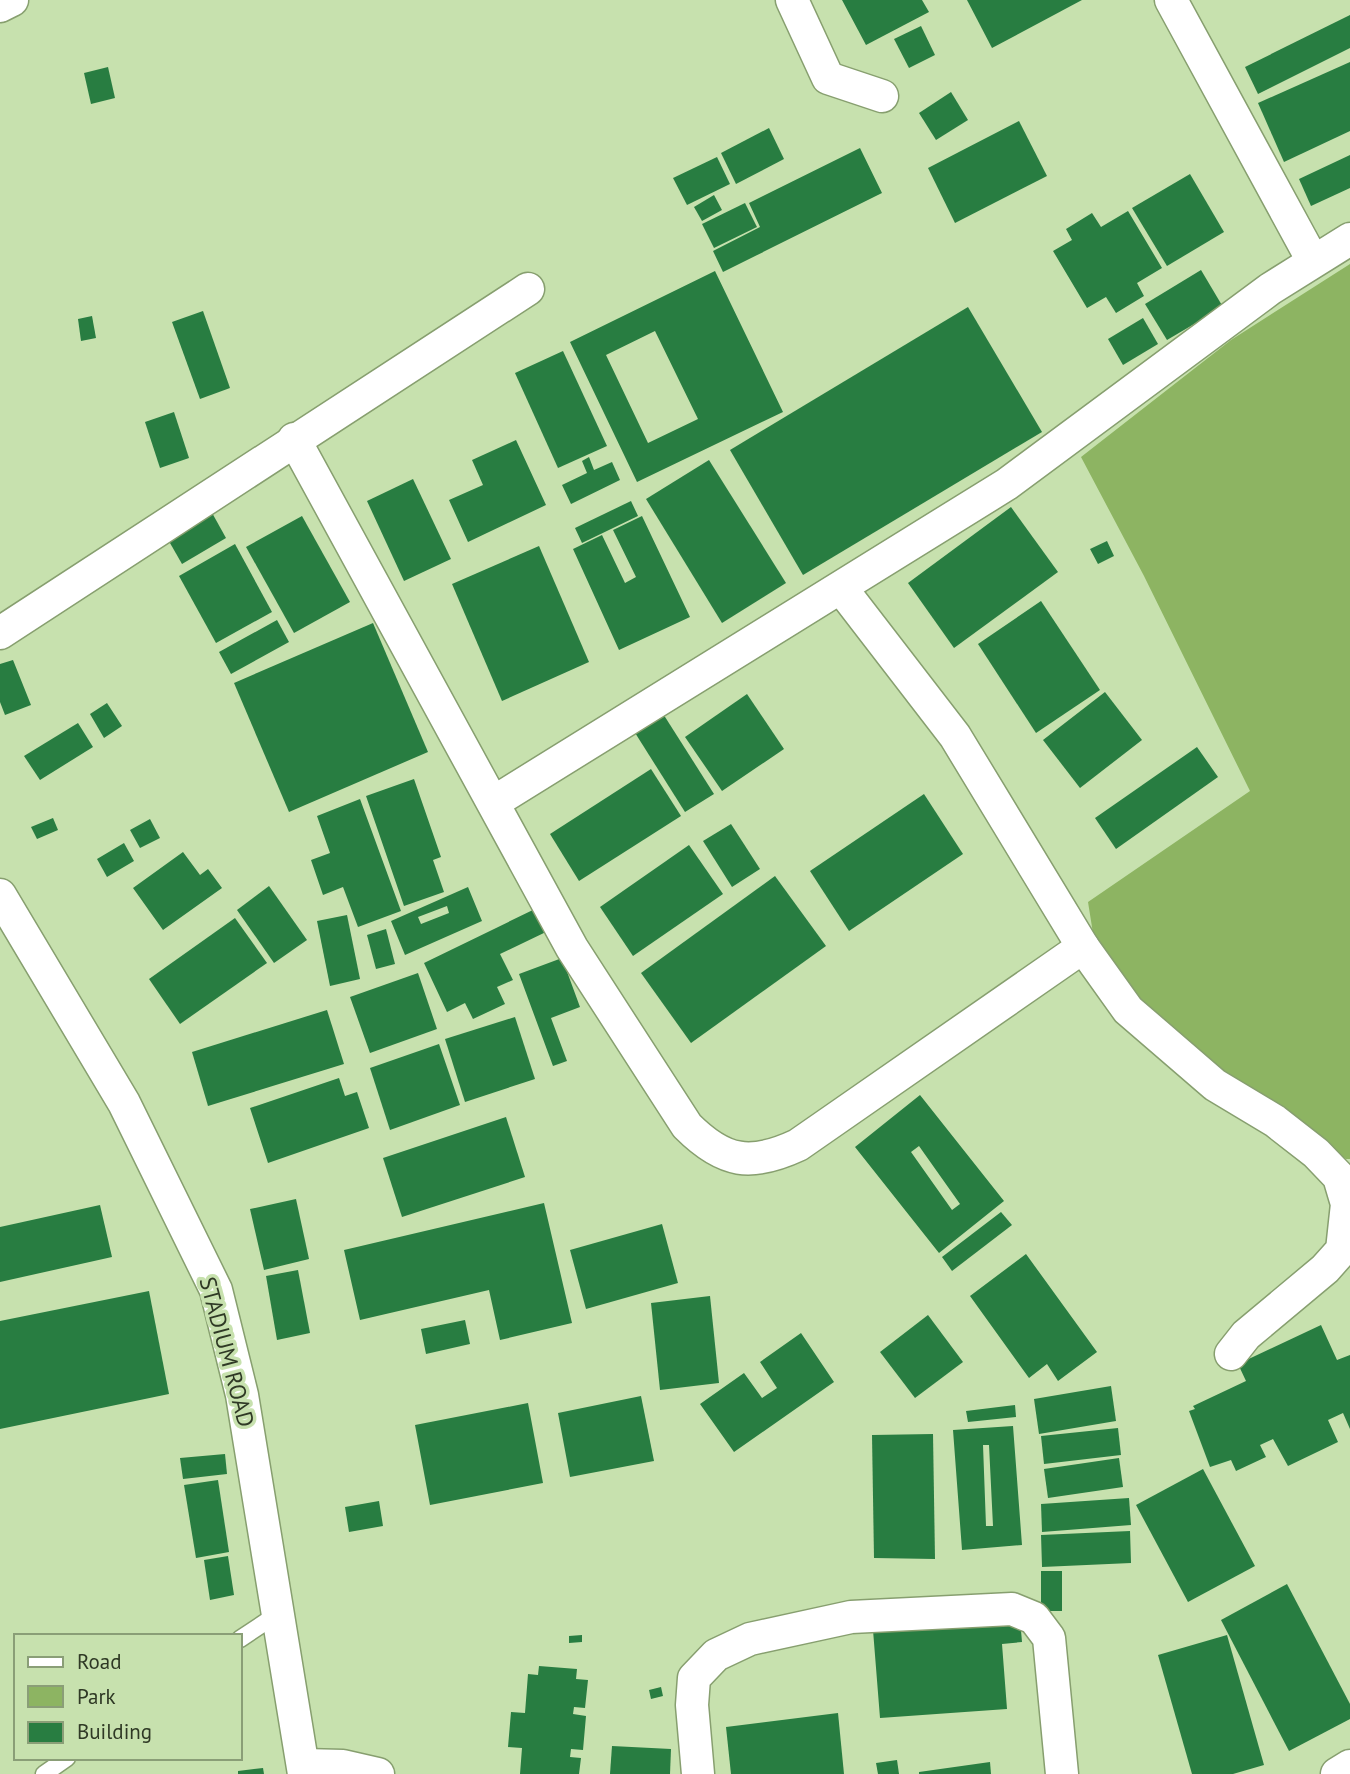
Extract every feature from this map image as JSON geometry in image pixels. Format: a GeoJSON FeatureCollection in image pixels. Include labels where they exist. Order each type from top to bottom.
{"type":"FeatureCollection","features":[{"type":"Feature","properties":{"kind":"street"},"geometry":{"type":"LineString","coordinates":[[0,6],[12,0]]}},
{"type":"Feature","properties":{"kind":"street"},"geometry":{"type":"LineString","coordinates":[[792,0],[828,78],[882,96]]}},
{"type":"Feature","properties":{"kind":"street"},"geometry":{"type":"LineString","coordinates":[[1171,0],[1313,261]]}},
{"type":"Feature","properties":{"kind":"street"},"geometry":{"type":"LineString","coordinates":[[494,802],[1007,484],[1313,261],[1350,239]]}},
{"type":"Feature","properties":{"kind":"street"},"geometry":{"type":"LineString","coordinates":[[0,633],[528,289]]}},
{"type":"Feature","properties":{"kind":"street"},"geometry":{"type":"LineString","coordinates":[[294,439],[572,948],[687,1126],[708,1146],[731,1158],[773,1156],[798,1144],[1083,947]]}},
{"type":"Feature","properties":{"kind":"street"},"geometry":{"type":"LineString","coordinates":[[841,587],[955,736],[1083,947],[1128,1010],[1215,1085],[1275,1121],[1345,1176],[1347,1204],[1342,1250],[1325,1269],[1246,1335],[1231,1354]]}},
{"type":"Feature","properties":{"kind":"street","name":"STADIUM ROAD"},"geometry":{"type":"LineString","coordinates":[[0,895],[124,1103],[216,1290],[242,1395],[304,1770]]}},
{"type":"Feature","properties":{"kind":"street"},"geometry":{"type":"LineString","coordinates":[[698,1774],[692,1705],[694,1678],[716,1655],[750,1639],[852,1617],[1012,1609],[1034,1618],[1049,1638],[1062,1774]]}},
{"type":"Feature","properties":{"kind":"street"},"geometry":{"type":"LineString","coordinates":[[304,1770],[343,1766],[378,1774]]}},
{"type":"Feature","properties":{"kind":"street"},"geometry":{"type":"LineString","coordinates":[[1337,1774],[1350,1766]]}},
{"type":"Feature","properties":{"kind":"lane"},"geometry":{"type":"LineString","coordinates":[[242,1638],[279,1613]]}},
{"type":"Feature","properties":{"kind":"lane"},"geometry":{"type":"LineString","coordinates":[[44,1774],[64,1760]]}},
{"type":"Feature","properties":{"kind":"green space"},"geometry":{"type":"Polygon","coordinates":[[[1350,264],[1350,1159],[1346,1159],[1168,1034],[1096,952],[1088,902],[1250,791],[1144,576],[1081,457],[1231,340],[1350,264]]]}},
{"type":"Feature","properties":{"kind":"building"},"geometry":{"type":"Polygon","coordinates":[[[842,0],[922,0],[929,12],[866,45],[842,0]]]}},
{"type":"Feature","properties":{"kind":"building"},"geometry":{"type":"Polygon","coordinates":[[[967,0],[1082,0],[992,48],[967,0]]]}},
{"type":"Feature","properties":{"kind":"building"},"geometry":{"type":"Polygon","coordinates":[[[1350,15],[1350,48],[1258,94],[1245,67],[1350,15]]]}},
{"type":"Feature","properties":{"kind":"building"},"geometry":{"type":"Polygon","coordinates":[[[921,26],[935,55],[909,68],[894,39],[921,26]]]}},
{"type":"Feature","properties":{"kind":"building"},"geometry":{"type":"Polygon","coordinates":[[[1350,62],[1350,131],[1284,162],[1258,103],[1350,62]]]}},
{"type":"Feature","properties":{"kind":"building"},"geometry":{"type":"Polygon","coordinates":[[[108,67],[115,98],[91,104],[84,73],[108,67]]]}},
{"type":"Feature","properties":{"kind":"building"},"geometry":{"type":"Polygon","coordinates":[[[951,92],[968,120],[936,140],[919,113],[951,92]]]}},
{"type":"Feature","properties":{"kind":"building"},"geometry":{"type":"Polygon","coordinates":[[[1019,121],[1047,176],[955,223],[928,168],[1019,121]]]}},
{"type":"Feature","properties":{"kind":"building"},"geometry":{"type":"Polygon","coordinates":[[[769,128],[784,159],[736,184],[721,153],[769,128]]]}},
{"type":"Feature","properties":{"kind":"building"},"geometry":{"type":"Polygon","coordinates":[[[860,148],[882,193],[723,272],[713,251],[760,227],[749,203],[860,148]]]}},
{"type":"Feature","properties":{"kind":"building"},"geometry":{"type":"Polygon","coordinates":[[[1350,155],[1350,188],[1311,206],[1299,179],[1350,155]]]}},
{"type":"Feature","properties":{"kind":"building"},"geometry":{"type":"Polygon","coordinates":[[[717,157],[730,184],[687,205],[673,178],[717,157]]]}},
{"type":"Feature","properties":{"kind":"building"},"geometry":{"type":"Polygon","coordinates":[[[1190,174],[1224,232],[1167,266],[1132,208],[1190,174]]]}},
{"type":"Feature","properties":{"kind":"building"},"geometry":{"type":"Polygon","coordinates":[[[714,195],[722,210],[702,221],[694,207],[714,195]]]}},
{"type":"Feature","properties":{"kind":"building"},"geometry":{"type":"Polygon","coordinates":[[[745,203],[757,227],[714,248],[702,224],[745,203]]]}},
{"type":"Feature","properties":{"kind":"building"},"geometry":{"type":"Polygon","coordinates":[[[1128,211],[1162,268],[1137,283],[1144,296],[1116,313],[1106,297],[1087,308],[1053,251],[1072,240],[1066,229],[1092,213],[1101,227],[1128,211]]]}},
{"type":"Feature","properties":{"kind":"building"},"geometry":{"type":"Polygon","coordinates":[[[1201,270],[1223,307],[1167,340],[1145,304],[1201,270]]]}},
{"type":"Feature","properties":{"kind":"building"},"geometry":{"type":"Polygon","coordinates":[[[715,271],[783,412],[637,482],[570,342],[715,271]],[[655,331],[606,355],[648,443],[698,419],[655,331]]]}},
{"type":"Feature","properties":{"kind":"building"},"geometry":{"type":"Polygon","coordinates":[[[968,307],[1042,432],[803,575],[730,450],[968,307]]]}},
{"type":"Feature","properties":{"kind":"building"},"geometry":{"type":"Polygon","coordinates":[[[203,311],[230,388],[200,399],[172,322],[203,311]]]}},
{"type":"Feature","properties":{"kind":"building"},"geometry":{"type":"Polygon","coordinates":[[[92,316],[96,338],[81,341],[78,319],[92,316]]]}},
{"type":"Feature","properties":{"kind":"building"},"geometry":{"type":"Polygon","coordinates":[[[1143,318],[1158,344],[1123,365],[1108,339],[1143,318]]]}},
{"type":"Feature","properties":{"kind":"building"},"geometry":{"type":"Polygon","coordinates":[[[563,351],[607,446],[558,468],[515,373],[563,351]]]}},
{"type":"Feature","properties":{"kind":"building"},"geometry":{"type":"Polygon","coordinates":[[[174,412],[189,458],[160,468],[145,422],[174,412]]]}},
{"type":"Feature","properties":{"kind":"building"},"geometry":{"type":"Polygon","coordinates":[[[516,440],[546,505],[468,542],[449,500],[483,485],[472,460],[516,440]]]}},
{"type":"Feature","properties":{"kind":"building"},"geometry":{"type":"Polygon","coordinates":[[[589,457],[594,470],[612,462],[620,480],[571,504],[562,485],[587,473],[582,461],[589,457]]]}},
{"type":"Feature","properties":{"kind":"building"},"geometry":{"type":"Polygon","coordinates":[[[709,460],[786,583],[722,623],[646,499],[709,460]]]}},
{"type":"Feature","properties":{"kind":"building"},"geometry":{"type":"Polygon","coordinates":[[[413,479],[451,559],[404,581],[367,501],[413,479]]]}},
{"type":"Feature","properties":{"kind":"building"},"geometry":{"type":"Polygon","coordinates":[[[631,501],[638,516],[582,543],[575,528],[631,501]]]}},
{"type":"Feature","properties":{"kind":"building"},"geometry":{"type":"Polygon","coordinates":[[[1011,507],[1058,572],[954,648],[908,583],[1011,507]]]}},
{"type":"Feature","properties":{"kind":"building"},"geometry":{"type":"Polygon","coordinates":[[[211,511],[226,538],[182,564],[166,536],[211,511]]]}},
{"type":"Feature","properties":{"kind":"building"},"geometry":{"type":"Polygon","coordinates":[[[302,516],[350,602],[294,633],[246,547],[302,516]]]}},
{"type":"Feature","properties":{"kind":"building"},"geometry":{"type":"Polygon","coordinates":[[[642,516],[690,617],[619,650],[573,549],[602,535],[625,583],[636,577],[613,530],[642,516]]]}},
{"type":"Feature","properties":{"kind":"building"},"geometry":{"type":"Polygon","coordinates":[[[1107,541],[1114,556],[1098,564],[1090,549],[1107,541]]]}},
{"type":"Feature","properties":{"kind":"building"},"geometry":{"type":"Polygon","coordinates":[[[235,544],[272,612],[216,643],[179,576],[235,544]]]}},
{"type":"Feature","properties":{"kind":"building"},"geometry":{"type":"Polygon","coordinates":[[[539,546],[589,662],[502,701],[452,584],[539,546]]]}},
{"type":"Feature","properties":{"kind":"building"},"geometry":{"type":"Polygon","coordinates":[[[1041,601],[1100,690],[1036,733],[978,644],[1041,601]]]}},
{"type":"Feature","properties":{"kind":"building"},"geometry":{"type":"Polygon","coordinates":[[[277,620],[289,642],[231,674],[219,652],[277,620]]]}},
{"type":"Feature","properties":{"kind":"building"},"geometry":{"type":"Polygon","coordinates":[[[373,623],[428,752],[289,812],[234,683],[373,623]]]}},
{"type":"Feature","properties":{"kind":"building"},"geometry":{"type":"Polygon","coordinates":[[[13,660],[31,705],[5,715],[0,702],[0,664],[13,660]]]}},
{"type":"Feature","properties":{"kind":"building"},"geometry":{"type":"Polygon","coordinates":[[[1105,692],[1142,740],[1080,788],[1043,740],[1105,692]]]}},
{"type":"Feature","properties":{"kind":"building"},"geometry":{"type":"Polygon","coordinates":[[[747,694],[784,749],[722,791],[685,737],[747,694]]]}},
{"type":"Feature","properties":{"kind":"building"},"geometry":{"type":"Polygon","coordinates":[[[107,703],[122,726],[104,738],[90,714],[107,703]]]}},
{"type":"Feature","properties":{"kind":"building"},"geometry":{"type":"Polygon","coordinates":[[[660,709],[714,794],[685,812],[632,728],[660,709]]]}},
{"type":"Feature","properties":{"kind":"building"},"geometry":{"type":"Polygon","coordinates":[[[78,723],[93,747],[40,780],[24,756],[78,723]]]}},
{"type":"Feature","properties":{"kind":"building"},"geometry":{"type":"Polygon","coordinates":[[[1197,747],[1218,777],[1116,849],[1095,818],[1197,747]]]}},
{"type":"Feature","properties":{"kind":"building"},"geometry":{"type":"Polygon","coordinates":[[[651,769],[681,816],[579,881],[550,834],[651,769]]]}},
{"type":"Feature","properties":{"kind":"building"},"geometry":{"type":"Polygon","coordinates":[[[414,779],[441,857],[433,860],[444,892],[404,906],[366,796],[414,779]]]}},
{"type":"Feature","properties":{"kind":"building"},"geometry":{"type":"Polygon","coordinates":[[[924,794],[963,854],[849,931],[810,871],[924,794]]]}},
{"type":"Feature","properties":{"kind":"building"},"geometry":{"type":"Polygon","coordinates":[[[360,799],[401,911],[358,927],[343,887],[323,895],[311,860],[330,853],[317,816],[360,799]]]}},
{"type":"Feature","properties":{"kind":"building"},"geometry":{"type":"Polygon","coordinates":[[[53,818],[58,830],[37,839],[31,827],[53,818]]]}},
{"type":"Feature","properties":{"kind":"building"},"geometry":{"type":"Polygon","coordinates":[[[150,819],[160,838],[140,848],[130,830],[150,819]]]}},
{"type":"Feature","properties":{"kind":"building"},"geometry":{"type":"Polygon","coordinates":[[[731,824],[760,869],[732,887],[703,841],[731,824]]]}},
{"type":"Feature","properties":{"kind":"building"},"geometry":{"type":"Polygon","coordinates":[[[124,843],[134,861],[107,877],[97,859],[124,843]]]}},
{"type":"Feature","properties":{"kind":"building"},"geometry":{"type":"Polygon","coordinates":[[[689,845],[723,894],[633,956],[600,907],[689,845]]]}},
{"type":"Feature","properties":{"kind":"building"},"geometry":{"type":"Polygon","coordinates":[[[183,852],[200,875],[208,869],[222,888],[163,930],[133,888],[183,852]]]}},
{"type":"Feature","properties":{"kind":"building"},"geometry":{"type":"Polygon","coordinates":[[[775,876],[826,946],[691,1043],[641,973],[775,876]]]}},
{"type":"Feature","properties":{"kind":"building"},"geometry":{"type":"Polygon","coordinates":[[[269,886],[307,940],[274,963],[237,910],[269,886]]]}},
{"type":"Feature","properties":{"kind":"building"},"geometry":{"type":"Polygon","coordinates":[[[468,887],[482,921],[405,955],[391,921],[468,887]],[[447,906],[418,917],[421,924],[449,913],[447,906]]]}},
{"type":"Feature","properties":{"kind":"building"},"geometry":{"type":"Polygon","coordinates":[[[537,908],[548,931],[500,954],[513,980],[497,987],[505,1004],[473,1019],[465,1003],[447,1012],[424,963],[537,908]]]}},
{"type":"Feature","properties":{"kind":"building"},"geometry":{"type":"Polygon","coordinates":[[[347,915],[360,979],[330,986],[317,921],[347,915]]]}},
{"type":"Feature","properties":{"kind":"building"},"geometry":{"type":"Polygon","coordinates":[[[235,918],[267,963],[180,1024],[149,979],[235,918]]]}},
{"type":"Feature","properties":{"kind":"building"},"geometry":{"type":"Polygon","coordinates":[[[386,929],[395,964],[376,969],[367,935],[386,929]]]}},
{"type":"Feature","properties":{"kind":"building"},"geometry":{"type":"Polygon","coordinates":[[[562,958],[580,1007],[551,1018],[567,1061],[553,1066],[519,974],[562,958]]]}},
{"type":"Feature","properties":{"kind":"building"},"geometry":{"type":"Polygon","coordinates":[[[418,973],[437,1029],[370,1053],[350,997],[418,973]]]}},
{"type":"Feature","properties":{"kind":"building"},"geometry":{"type":"Polygon","coordinates":[[[327,1010],[344,1064],[208,1106],[192,1052],[327,1010]]]}},
{"type":"Feature","properties":{"kind":"building"},"geometry":{"type":"Polygon","coordinates":[[[515,1017],[535,1079],[465,1102],[445,1039],[515,1017]]]}},
{"type":"Feature","properties":{"kind":"building"},"geometry":{"type":"Polygon","coordinates":[[[439,1044],[460,1105],[390,1130],[370,1068],[439,1044]]]}},
{"type":"Feature","properties":{"kind":"building"},"geometry":{"type":"Polygon","coordinates":[[[339,1078],[345,1096],[357,1092],[369,1128],[268,1163],[250,1108],[339,1078]]]}},
{"type":"Feature","properties":{"kind":"building"},"geometry":{"type":"Polygon","coordinates":[[[920,1095],[1004,1201],[939,1253],[855,1147],[920,1095]],[[919,1146],[911,1152],[952,1210],[960,1204],[919,1146]]]}},
{"type":"Feature","properties":{"kind":"building"},"geometry":{"type":"Polygon","coordinates":[[[506,1117],[525,1177],[402,1217],[383,1158],[506,1117]]]}},
{"type":"Feature","properties":{"kind":"building"},"geometry":{"type":"Polygon","coordinates":[[[296,1199],[309,1259],[264,1270],[250,1209],[296,1199]]]}},
{"type":"Feature","properties":{"kind":"building"},"geometry":{"type":"Polygon","coordinates":[[[544,1203],[572,1323],[500,1340],[489,1290],[360,1320],[344,1250],[544,1203]]]}},
{"type":"Feature","properties":{"kind":"building"},"geometry":{"type":"Polygon","coordinates":[[[100,1205],[112,1257],[0,1282],[0,1227],[100,1205]]]}},
{"type":"Feature","properties":{"kind":"building"},"geometry":{"type":"Polygon","coordinates":[[[1001,1212],[1012,1225],[952,1271],[942,1257],[1001,1212]]]}},
{"type":"Feature","properties":{"kind":"building"},"geometry":{"type":"Polygon","coordinates":[[[662,1224],[678,1283],[586,1309],[570,1250],[662,1224]]]}},
{"type":"Feature","properties":{"kind":"building"},"geometry":{"type":"Polygon","coordinates":[[[1026,1254],[1097,1352],[1058,1381],[1047,1364],[1029,1378],[970,1296],[1026,1254]]]}},
{"type":"Feature","properties":{"kind":"building"},"geometry":{"type":"Polygon","coordinates":[[[298,1270],[310,1333],[277,1340],[266,1276],[298,1270]]]}},
{"type":"Feature","properties":{"kind":"building"},"geometry":{"type":"Polygon","coordinates":[[[149,1291],[169,1394],[0,1429],[0,1321],[149,1291]]]}},
{"type":"Feature","properties":{"kind":"building"},"geometry":{"type":"Polygon","coordinates":[[[710,1296],[719,1383],[660,1390],[651,1303],[710,1296]]]}},
{"type":"Feature","properties":{"kind":"building"},"geometry":{"type":"Polygon","coordinates":[[[928,1315],[963,1362],[915,1398],[880,1352],[928,1315]]]}},
{"type":"Feature","properties":{"kind":"building"},"geometry":{"type":"Polygon","coordinates":[[[465,1320],[470,1344],[426,1354],[421,1329],[465,1320]]]}},
{"type":"Feature","properties":{"kind":"building"},"geometry":{"type":"Polygon","coordinates":[[[1321,1325],[1337,1360],[1350,1355],[1350,1429],[1343,1413],[1328,1420],[1338,1442],[1288,1466],[1273,1439],[1260,1445],[1266,1457],[1236,1471],[1231,1460],[1210,1467],[1189,1411],[1195,1409],[1193,1406],[1246,1381],[1238,1364],[1321,1325]]]}},
{"type":"Feature","properties":{"kind":"building"},"geometry":{"type":"Polygon","coordinates":[[[801,1333],[834,1382],[734,1452],[700,1404],[744,1373],[762,1398],[777,1388],[760,1362],[801,1333]]]}},
{"type":"Feature","properties":{"kind":"building"},"geometry":{"type":"Polygon","coordinates":[[[1111,1386],[1116,1421],[1039,1434],[1034,1399],[1111,1386]]]}},
{"type":"Feature","properties":{"kind":"building"},"geometry":{"type":"Polygon","coordinates":[[[641,1396],[654,1461],[570,1477],[558,1413],[641,1396]]]}},
{"type":"Feature","properties":{"kind":"building"},"geometry":{"type":"Polygon","coordinates":[[[528,1403],[543,1483],[430,1505],[415,1425],[528,1403]]]}},
{"type":"Feature","properties":{"kind":"building"},"geometry":{"type":"Polygon","coordinates":[[[1015,1405],[1016,1417],[968,1422],[966,1411],[1015,1405]]]}},
{"type":"Feature","properties":{"kind":"building"},"geometry":{"type":"Polygon","coordinates":[[[1013,1426],[1022,1545],[962,1550],[953,1430],[1013,1426]],[[983,1445],[986,1526],[993,1526],[989,1445],[983,1445]]]}},
{"type":"Feature","properties":{"kind":"building"},"geometry":{"type":"Polygon","coordinates":[[[1118,1428],[1121,1455],[1044,1464],[1041,1436],[1118,1428]]]}},
{"type":"Feature","properties":{"kind":"building"},"geometry":{"type":"Polygon","coordinates":[[[933,1434],[935,1559],[874,1558],[872,1435],[933,1434]]]}},
{"type":"Feature","properties":{"kind":"building"},"geometry":{"type":"Polygon","coordinates":[[[225,1454],[227,1474],[183,1479],[180,1458],[225,1454]]]}},
{"type":"Feature","properties":{"kind":"building"},"geometry":{"type":"Polygon","coordinates":[[[1119,1458],[1123,1487],[1048,1498],[1044,1469],[1119,1458]]]}},
{"type":"Feature","properties":{"kind":"building"},"geometry":{"type":"Polygon","coordinates":[[[1203,1469],[1255,1566],[1188,1602],[1136,1505],[1203,1469]]]}},
{"type":"Feature","properties":{"kind":"building"},"geometry":{"type":"Polygon","coordinates":[[[218,1480],[229,1552],[196,1558],[184,1485],[218,1480]]]}},
{"type":"Feature","properties":{"kind":"building"},"geometry":{"type":"Polygon","coordinates":[[[1129,1498],[1131,1525],[1042,1532],[1041,1504],[1129,1498]]]}},
{"type":"Feature","properties":{"kind":"building"},"geometry":{"type":"Polygon","coordinates":[[[379,1501],[383,1526],[349,1532],[345,1507],[379,1501]]]}},
{"type":"Feature","properties":{"kind":"building"},"geometry":{"type":"Polygon","coordinates":[[[1130,1531],[1131,1563],[1042,1567],[1041,1535],[1130,1531]]]}},
{"type":"Feature","properties":{"kind":"building"},"geometry":{"type":"Polygon","coordinates":[[[228,1556],[234,1595],[210,1600],[204,1560],[228,1556]]]}},
{"type":"Feature","properties":{"kind":"building"},"geometry":{"type":"Polygon","coordinates":[[[1041,1571],[1062,1571],[1062,1611],[1041,1611],[1041,1571]]]}},
{"type":"Feature","properties":{"kind":"building"},"geometry":{"type":"Polygon","coordinates":[[[1287,1584],[1350,1704],[1350,1719],[1289,1751],[1221,1620],[1287,1584]]]}},
{"type":"Feature","properties":{"kind":"building"},"geometry":{"type":"Polygon","coordinates":[[[1020,1619],[1022,1642],[1002,1644],[1007,1709],[880,1718],[873,1630],[1020,1619]]]}},
{"type":"Feature","properties":{"kind":"building"},"geometry":{"type":"Polygon","coordinates":[[[582,1635],[582,1642],[569,1643],[569,1636],[582,1635]]]}},
{"type":"Feature","properties":{"kind":"building"},"geometry":{"type":"Polygon","coordinates":[[[1227,1635],[1264,1765],[1233,1774],[1192,1774],[1158,1655],[1227,1635]]]}},
{"type":"Feature","properties":{"kind":"building"},"geometry":{"type":"Polygon","coordinates":[[[539,1666],[577,1669],[576,1679],[588,1680],[585,1708],[574,1707],[573,1714],[586,1716],[583,1750],[571,1749],[570,1757],[581,1758],[579,1774],[520,1774],[522,1748],[508,1747],[511,1712],[525,1713],[528,1674],[538,1675],[539,1666]]]}},
{"type":"Feature","properties":{"kind":"building"},"geometry":{"type":"Polygon","coordinates":[[[661,1687],[663,1696],[651,1699],[649,1690],[661,1687]]]}},
{"type":"Feature","properties":{"kind":"building"},"geometry":{"type":"Polygon","coordinates":[[[838,1713],[844,1774],[731,1774],[726,1727],[838,1713]]]}},
{"type":"Feature","properties":{"kind":"building"},"geometry":{"type":"Polygon","coordinates":[[[612,1746],[671,1749],[670,1774],[610,1774],[612,1746]]]}},
{"type":"Feature","properties":{"kind":"building"},"geometry":{"type":"Polygon","coordinates":[[[897,1760],[899,1774],[878,1774],[876,1763],[897,1760]]]}},
{"type":"Feature","properties":{"kind":"building"},"geometry":{"type":"Polygon","coordinates":[[[990,1762],[991,1774],[919,1774],[919,1772],[990,1762]]]}},
{"type":"Feature","properties":{"kind":"building"},"geometry":{"type":"Polygon","coordinates":[[[263,1768],[264,1774],[238,1774],[238,1771],[263,1768]]]}}]}
